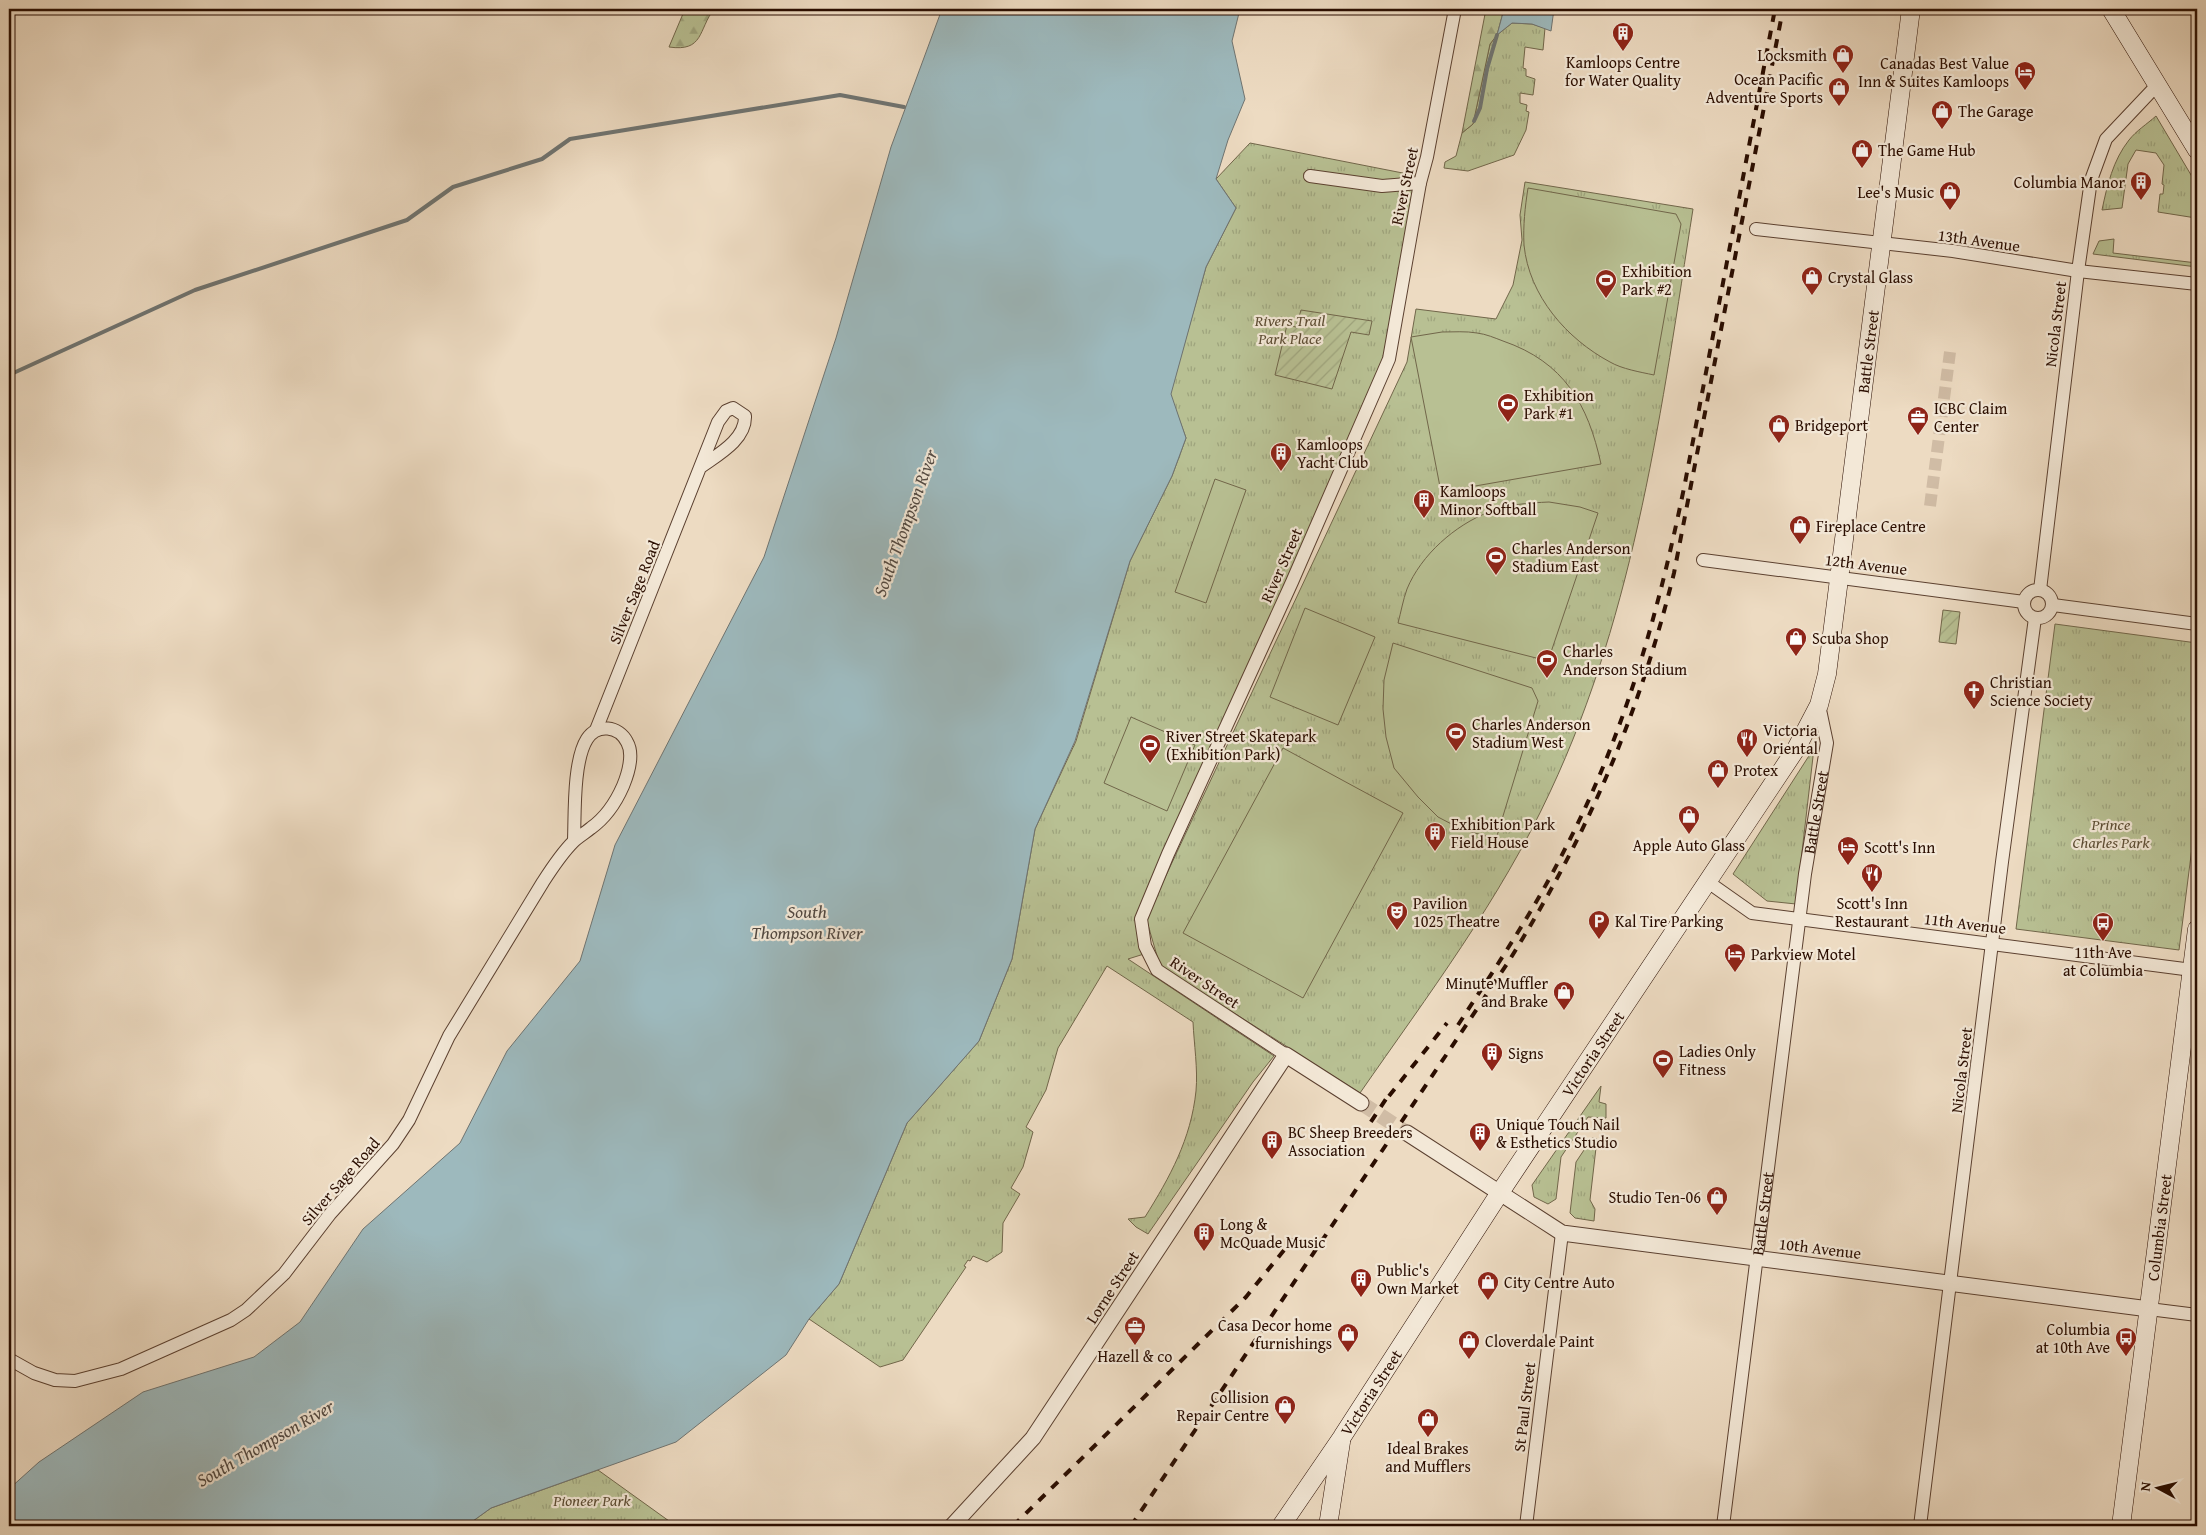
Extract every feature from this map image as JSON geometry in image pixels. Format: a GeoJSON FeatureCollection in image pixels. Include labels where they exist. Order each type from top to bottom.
{"type":"FeatureCollection","features":[{"type":"Feature","properties":{"kind":"main road","name":"Battle Street"},"geometry":{"type":"LineString","coordinates":[[1819,705],[1827,674],[1911,9]]}},
{"type":"Feature","properties":{"kind":"main road"},"geometry":{"type":"LineString","coordinates":[[2111,9],[2197,150]]}},
{"type":"Feature","properties":{"kind":"main road","name":"Victoria Street"},"geometry":{"type":"LineString","coordinates":[[1281,1526],[1342,1437],[1498,1194],[1796,749],[1819,705]]}},
{"type":"Feature","properties":{"kind":"main road","name":"Columbia Street"},"geometry":{"type":"LineString","coordinates":[[2121,1526],[2195,971],[2197,929]]}},
{"type":"Feature","properties":{"kind":"main road"},"geometry":{"type":"LineString","coordinates":[[1328,1526],[1342,1437]]}},
{"type":"Feature","properties":{"kind":"street","name":"River Street"},"geometry":{"type":"LineString","coordinates":[[1286,1055],[1156,970],[1145,946],[1141,919],[1168,854],[1292,582],[1389,359],[1420,183],[1427,156],[1455,9]]}},
{"type":"Feature","properties":{"kind":"street","name":"Nicola Street"},"geometry":{"type":"LineString","coordinates":[[2040,590],[2078,271],[2091,180],[2101,151],[2114,129],[2158,84]]}},
{"type":"Feature","properties":{"kind":"street"},"geometry":{"type":"LineString","coordinates":[[1310,176],[1382,186],[1420,183]]}},
{"type":"Feature","properties":{"kind":"street","name":"13th Avenue"},"geometry":{"type":"LineString","coordinates":[[1756,229],[1881,242],[2078,271],[2197,284]]}},
{"type":"Feature","properties":{"kind":"street","name":"Silver Sage Road"},"geometry":{"type":"LineString","coordinates":[[574,840],[575,806],[580,759],[587,738],[596,730],[702,466]]}},
{"type":"Feature","properties":{"kind":"street","name":"12th Avenue"},"geometry":{"type":"LineString","coordinates":[[1703,560],[2024,602]]}},
{"type":"Feature","properties":{"kind":"street"},"geometry":{"type":"LineString","coordinates":[[2040,590],[2048,594],[2052,605],[2048,616],[2035,618],[2026,612],[2024,602],[2031,591],[2040,590]]}},
{"type":"Feature","properties":{"kind":"street"},"geometry":{"type":"LineString","coordinates":[[2052,605],[2197,624]]}},
{"type":"Feature","properties":{"kind":"street","name":"Nicola Street"},"geometry":{"type":"LineString","coordinates":[[1920,1526],[2035,618]]}},
{"type":"Feature","properties":{"kind":"street","name":"Battle Street"},"geometry":{"type":"LineString","coordinates":[[1722,1526],[1805,874],[1827,743],[1819,705]]}},
{"type":"Feature","properties":{"kind":"street","name":"Silver Sage Road"},"geometry":{"type":"LineString","coordinates":[[9,1358],[34,1373],[55,1380],[75,1380],[121,1369],[231,1320],[246,1310],[284,1274],[330,1214],[393,1144],[409,1120],[449,1036],[542,882],[574,840],[593,827],[613,806],[624,784],[630,759],[627,742],[615,729],[604,728],[596,730]]}},
{"type":"Feature","properties":{"kind":"street","name":"11th Avenue"},"geometry":{"type":"LineString","coordinates":[[1708,882],[1752,913],[2195,971]]}},
{"type":"Feature","properties":{"kind":"street"},"geometry":{"type":"LineString","coordinates":[[1286,1055],[1361,1104]]}},
{"type":"Feature","properties":{"kind":"street","name":"Lorne Street"},"geometry":{"type":"LineString","coordinates":[[952,1526],[1033,1438],[1286,1055]]}},
{"type":"Feature","properties":{"kind":"street","name":"10th Avenue"},"geometry":{"type":"LineString","coordinates":[[1407,1133],[1498,1194],[1562,1233],[2197,1315]]}},
{"type":"Feature","properties":{"kind":"street","name":"St Paul Street"},"geometry":{"type":"LineString","coordinates":[[1526,1526],[1562,1233]]}},
{"type":"Feature","properties":{"kind":"green space"},"geometry":{"type":"Polygon","coordinates":[[[685,9],[714,9],[699,38],[694,43],[680,48],[669,47],[685,9]]]}},
{"type":"Feature","properties":{"kind":"green space"},"geometry":{"type":"Polygon","coordinates":[[[1486,9],[1504,9],[1497,35],[1490,44],[1473,124],[1462,133],[1486,9]]]}},
{"type":"Feature","properties":{"kind":"green space"},"geometry":{"type":"Polygon","coordinates":[[[1512,23],[1532,24],[1545,28],[1543,50],[1525,47],[1523,68],[1526,69],[1526,76],[1535,79],[1533,95],[1520,93],[1520,103],[1527,105],[1526,111],[1529,112],[1526,130],[1514,155],[1468,171],[1444,168],[1445,162],[1456,156],[1462,133],[1473,124],[1490,44],[1497,35],[1512,23]]]}},
{"type":"Feature","properties":{"kind":"green space"},"geometry":{"type":"Polygon","coordinates":[[[2156,116],[2197,185],[2197,220],[2196,218],[2158,212],[2160,194],[2163,194],[2164,165],[2156,153],[2136,150],[2128,164],[2122,208],[2102,210],[2111,174],[2123,148],[2135,134],[2156,116]]]}},
{"type":"Feature","properties":{"kind":"green space","name":"Rivers Trail Park Place"},"geometry":{"type":"Polygon","coordinates":[[[1250,143],[1418,176],[1385,358],[1137,919],[1144,954],[1128,959],[1274,1056],[1253,1082],[1148,1234],[1136,1227],[1128,1219],[1145,1217],[1171,1172],[1184,1141],[1196,1091],[1193,1022],[1107,966],[1058,1048],[1046,1090],[1026,1127],[1033,1132],[1023,1167],[1011,1188],[1020,1194],[1003,1223],[1002,1252],[987,1262],[973,1256],[970,1261],[968,1260],[964,1266],[966,1267],[903,1360],[880,1367],[809,1319],[839,1284],[907,1123],[979,1041],[1012,959],[1035,829],[1076,741],[1130,561],[1172,476],[1186,438],[1170,394],[1206,267],[1236,208],[1216,179],[1250,143]]]}},
{"type":"Feature","properties":{"kind":"green space"},"geometry":{"type":"Polygon","coordinates":[[[1525,182],[1693,209],[1657,432],[1625,579],[1604,651],[1580,722],[1550,792],[1509,871],[1486,909],[1360,1093],[1160,966],[1146,918],[1407,362],[1416,309],[1496,319],[1513,285],[1522,240],[1520,215],[1525,182]]]}},
{"type":"Feature","properties":{"kind":"green space","name":"Exhibition Park #2"},"geometry":{"type":"Polygon","coordinates":[[[1528,188],[1676,214],[1681,224],[1654,375],[1620,367],[1594,352],[1565,328],[1542,298],[1527,264],[1524,245],[1528,188]]]}},
{"type":"Feature","properties":{"kind":"green space"},"geometry":{"type":"Polygon","coordinates":[[[2114,239],[2113,253],[2197,263],[2197,267],[2093,254],[2099,241],[2114,239]]]}},
{"type":"Feature","properties":{"kind":"green space"},"geometry":{"type":"Polygon","coordinates":[[[1301,310],[1372,321],[1369,335],[1351,332],[1332,389],[1275,375],[1287,325],[1296,327],[1301,310]]]}},
{"type":"Feature","properties":{"kind":"green space","name":"Exhibition Park #1"},"geometry":{"type":"Polygon","coordinates":[[[1442,332],[1469,332],[1487,335],[1524,350],[1557,373],[1570,388],[1589,422],[1601,464],[1441,492],[1411,337],[1442,332]]]}},
{"type":"Feature","properties":{"kind":"green space"},"geometry":{"type":"Polygon","coordinates":[[[1215,479],[1246,490],[1206,603],[1175,592],[1215,479]]]}},
{"type":"Feature","properties":{"kind":"green space","name":"Charles Anderson Stadium East"},"geometry":{"type":"Polygon","coordinates":[[[1549,502],[1580,507],[1598,513],[1548,661],[1398,623],[1407,589],[1413,576],[1430,553],[1452,533],[1476,518],[1496,509],[1519,504],[1549,502]]]}},
{"type":"Feature","properties":{"kind":"green space"},"geometry":{"type":"Polygon","coordinates":[[[1305,608],[1375,637],[1338,725],[1270,697],[1305,608]]]}},
{"type":"Feature","properties":{"kind":"green space"},"geometry":{"type":"Polygon","coordinates":[[[1943,610],[1960,612],[1956,644],[1939,642],[1943,610]]]}},
{"type":"Feature","properties":{"kind":"green space","name":"Prince Charles Park"},"geometry":{"type":"Polygon","coordinates":[[[2055,624],[2197,643],[2197,808],[2179,950],[2016,929],[2055,624]]]}},
{"type":"Feature","properties":{"kind":"green space","name":"Charles Anderson Stadium West"},"geometry":{"type":"Polygon","coordinates":[[[1393,643],[1532,688],[1538,701],[1496,839],[1461,829],[1438,817],[1418,797],[1394,768],[1386,737],[1383,709],[1384,680],[1393,643]]]}},
{"type":"Feature","properties":{"kind":"green space","name":"River Street Skatepark (Exhibition Park)"},"geometry":{"type":"Polygon","coordinates":[[[1131,717],[1195,745],[1167,811],[1104,783],[1131,717]]]}},
{"type":"Feature","properties":{"kind":"green space"},"geometry":{"type":"Polygon","coordinates":[[[1283,748],[1403,813],[1303,998],[1183,933],[1283,748]]]}},
{"type":"Feature","properties":{"kind":"green space"},"geometry":{"type":"Polygon","coordinates":[[[1814,748],[1796,904],[1767,901],[1733,874],[1814,748]]]}},
{"type":"Feature","properties":{"kind":"green space"},"geometry":{"type":"Polygon","coordinates":[[[1601,1086],[1599,1102],[1606,1104],[1606,1118],[1588,1117],[1561,1157],[1556,1199],[1548,1204],[1534,1197],[1532,1185],[1601,1086]]]}},
{"type":"Feature","properties":{"kind":"green space"},"geometry":{"type":"Polygon","coordinates":[[[1592,1138],[1597,1139],[1590,1200],[1595,1209],[1594,1221],[1575,1218],[1570,1213],[1576,1162],[1592,1138]]]}},
{"type":"Feature","properties":{"kind":"green space","name":"Pioneer Park"},"geometry":{"type":"Polygon","coordinates":[[[598,1470],[676,1526],[466,1526],[491,1508],[598,1470]]]}},
{"type":"Feature","properties":{"kind":"water","name":"South Thompson River"},"geometry":{"type":"Polygon","coordinates":[[[942,9],[1240,9],[1232,41],[1245,99],[1228,140],[1216,179],[1236,208],[1206,267],[1171,394],[1186,438],[1172,476],[1130,561],[1075,741],[1035,829],[1012,959],[979,1041],[907,1123],[839,1284],[809,1319],[786,1355],[676,1442],[491,1508],[466,1526],[9,1526],[9,1489],[39,1462],[143,1392],[254,1357],[300,1322],[363,1229],[460,1143],[507,1051],[580,961],[615,845],[764,557],[836,338],[891,147],[942,9]]]}},
{"type":"Feature","properties":{"kind":"water"},"geometry":{"type":"Polygon","coordinates":[[[1504,9],[1554,9],[1551,31],[1532,24],[1512,23],[1497,35],[1504,9]]]}},
{"type":"Feature","properties":{"kind":"waterway"},"geometry":{"type":"LineString","coordinates":[[1474,121],[1480,108],[1487,69],[1497,35]]}},
{"type":"Feature","properties":{"kind":"waterway"},"geometry":{"type":"LineString","coordinates":[[9,375],[195,290],[407,220],[453,187],[542,159],[570,139],[840,95],[904,107]]}},
{"type":"Feature","properties":{"kind":"tunnel"},"geometry":{"type":"LineString","coordinates":[[1930,506],[1950,352]]}},
{"type":"Feature","properties":{"kind":"tunnel"},"geometry":{"type":"LineString","coordinates":[[1361,1103],[1407,1133]]}},
{"type":"Feature","properties":{"kind":"railway"},"geometry":{"type":"LineString","coordinates":[[1458,1025],[1501,960],[1566,847],[1606,759],[1638,669],[1664,577],[1685,483],[1775,9]]}},
{"type":"Feature","properties":{"kind":"railway"},"geometry":{"type":"LineString","coordinates":[[1131,1526],[1507,964],[1562,869],[1586,823],[1607,775],[1644,678],[1674,573],[1783,9]]}},
{"type":"Feature","properties":{"kind":"railway"},"geometry":{"type":"LineString","coordinates":[[1389,1096],[1447,1023]]}},
{"type":"Feature","properties":{"kind":"railway"},"geometry":{"type":"LineString","coordinates":[[1361,1137],[1386,1099]]}},
{"type":"Feature","properties":{"kind":"railway"},"geometry":{"type":"LineString","coordinates":[[1013,1526],[1246,1297],[1293,1239]]}},
{"type":"Feature","properties":{"kind":"place","name":"Kamloops Centre for Water Quality"},"geometry":{"type":"Point","coordinates":[1623,52]}},
{"type":"Feature","properties":{"kind":"place","name":"Locksmith"},"geometry":{"type":"Point","coordinates":[1843,74]}},
{"type":"Feature","properties":{"kind":"place","name":"Canadas Best Value Inn & Suites Kamloops"},"geometry":{"type":"Point","coordinates":[2025,91]}},
{"type":"Feature","properties":{"kind":"place","name":"Ocean Pacific Adventure Sports"},"geometry":{"type":"Point","coordinates":[1839,107]}},
{"type":"Feature","properties":{"kind":"place","name":"The Garage"},"geometry":{"type":"Point","coordinates":[1942,130]}},
{"type":"Feature","properties":{"kind":"place","name":"The Game Hub"},"geometry":{"type":"Point","coordinates":[1862,169]}},
{"type":"Feature","properties":{"kind":"place","name":"Columbia Manor"},"geometry":{"type":"Point","coordinates":[2141,201]}},
{"type":"Feature","properties":{"kind":"place","name":"Lee's Music"},"geometry":{"type":"Point","coordinates":[1950,211]}},
{"type":"Feature","properties":{"kind":"place","name":"Crystal Glass"},"geometry":{"type":"Point","coordinates":[1812,296]}},
{"type":"Feature","properties":{"kind":"place","name":"Exhibition Park #2"},"geometry":{"type":"Point","coordinates":[1606,299]}},
{"type":"Feature","properties":{"kind":"place","name":"Exhibition Park #1"},"geometry":{"type":"Point","coordinates":[1508,423]}},
{"type":"Feature","properties":{"kind":"place","name":"ICBC Claim Center"},"geometry":{"type":"Point","coordinates":[1918,436]}},
{"type":"Feature","properties":{"kind":"place","name":"Bridgeport"},"geometry":{"type":"Point","coordinates":[1779,444]}},
{"type":"Feature","properties":{"kind":"place","name":"Kamloops Yacht Club"},"geometry":{"type":"Point","coordinates":[1281,472]}},
{"type":"Feature","properties":{"kind":"place","name":"Kamloops Minor Softball"},"geometry":{"type":"Point","coordinates":[1424,519]}},
{"type":"Feature","properties":{"kind":"place","name":"Fireplace Centre"},"geometry":{"type":"Point","coordinates":[1800,545]}},
{"type":"Feature","properties":{"kind":"place","name":"Charles Anderson Stadium East"},"geometry":{"type":"Point","coordinates":[1496,576]}},
{"type":"Feature","properties":{"kind":"place","name":"Scuba Shop"},"geometry":{"type":"Point","coordinates":[1796,657]}},
{"type":"Feature","properties":{"kind":"place","name":"Charles Anderson Stadium"},"geometry":{"type":"Point","coordinates":[1547,679]}},
{"type":"Feature","properties":{"kind":"place","name":"Christian Science Society"},"geometry":{"type":"Point","coordinates":[1974,710]}},
{"type":"Feature","properties":{"kind":"place","name":"Charles Anderson Stadium West"},"geometry":{"type":"Point","coordinates":[1456,752]}},
{"type":"Feature","properties":{"kind":"place","name":"Victoria Oriental"},"geometry":{"type":"Point","coordinates":[1747,758]}},
{"type":"Feature","properties":{"kind":"place","name":"River Street Skatepark (Exhibition Park)"},"geometry":{"type":"Point","coordinates":[1150,764]}},
{"type":"Feature","properties":{"kind":"place","name":"Protex"},"geometry":{"type":"Point","coordinates":[1718,789]}},
{"type":"Feature","properties":{"kind":"place","name":"Apple Auto Glass"},"geometry":{"type":"Point","coordinates":[1689,835]}},
{"type":"Feature","properties":{"kind":"place","name":"Exhibition Park Field House"},"geometry":{"type":"Point","coordinates":[1435,852]}},
{"type":"Feature","properties":{"kind":"place","name":"Scott's Inn"},"geometry":{"type":"Point","coordinates":[1848,866]}},
{"type":"Feature","properties":{"kind":"place","name":"Scott's Inn Restaurant"},"geometry":{"type":"Point","coordinates":[1872,893]}},
{"type":"Feature","properties":{"kind":"place","name":"Pavilion 1025 Theatre"},"geometry":{"type":"Point","coordinates":[1397,931]}},
{"type":"Feature","properties":{"kind":"place","name":"Kal Tire Parking"},"geometry":{"type":"Point","coordinates":[1599,940]}},
{"type":"Feature","properties":{"kind":"place","name":"11th Ave at Columbia"},"geometry":{"type":"Point","coordinates":[2103,942]}},
{"type":"Feature","properties":{"kind":"place","name":"Parkview Motel"},"geometry":{"type":"Point","coordinates":[1735,973]}},
{"type":"Feature","properties":{"kind":"place","name":"Minute Muffler and Brake"},"geometry":{"type":"Point","coordinates":[1564,1011]}},
{"type":"Feature","properties":{"kind":"place","name":"Signs"},"geometry":{"type":"Point","coordinates":[1492,1072]}},
{"type":"Feature","properties":{"kind":"place","name":"Ladies Only Fitness"},"geometry":{"type":"Point","coordinates":[1663,1079]}},
{"type":"Feature","properties":{"kind":"place","name":"Unique Touch Nail & Esthetics Studio"},"geometry":{"type":"Point","coordinates":[1480,1152]}},
{"type":"Feature","properties":{"kind":"place","name":"BC Sheep Breeders Association"},"geometry":{"type":"Point","coordinates":[1272,1160]}},
{"type":"Feature","properties":{"kind":"place","name":"Studio Ten-06"},"geometry":{"type":"Point","coordinates":[1717,1216]}},
{"type":"Feature","properties":{"kind":"place","name":"Long & McQuade Music"},"geometry":{"type":"Point","coordinates":[1204,1252]}},
{"type":"Feature","properties":{"kind":"place","name":"Public's Own Market"},"geometry":{"type":"Point","coordinates":[1361,1298]}},
{"type":"Feature","properties":{"kind":"place","name":"City Centre Auto"},"geometry":{"type":"Point","coordinates":[1488,1301]}},
{"type":"Feature","properties":{"kind":"place","name":"Hazell & co"},"geometry":{"type":"Point","coordinates":[1135,1346]}},
{"type":"Feature","properties":{"kind":"place","name":"Casa Decor home furnishings"},"geometry":{"type":"Point","coordinates":[1348,1353]}},
{"type":"Feature","properties":{"kind":"place","name":"Columbia at 10th Ave"},"geometry":{"type":"Point","coordinates":[2126,1357]}},
{"type":"Feature","properties":{"kind":"place","name":"Cloverdale Paint"},"geometry":{"type":"Point","coordinates":[1469,1360]}},
{"type":"Feature","properties":{"kind":"place","name":"Collision Repair Centre"},"geometry":{"type":"Point","coordinates":[1285,1425]}},
{"type":"Feature","properties":{"kind":"place","name":"Ideal Brakes and Mufflers"},"geometry":{"type":"Point","coordinates":[1428,1438]}}]}
